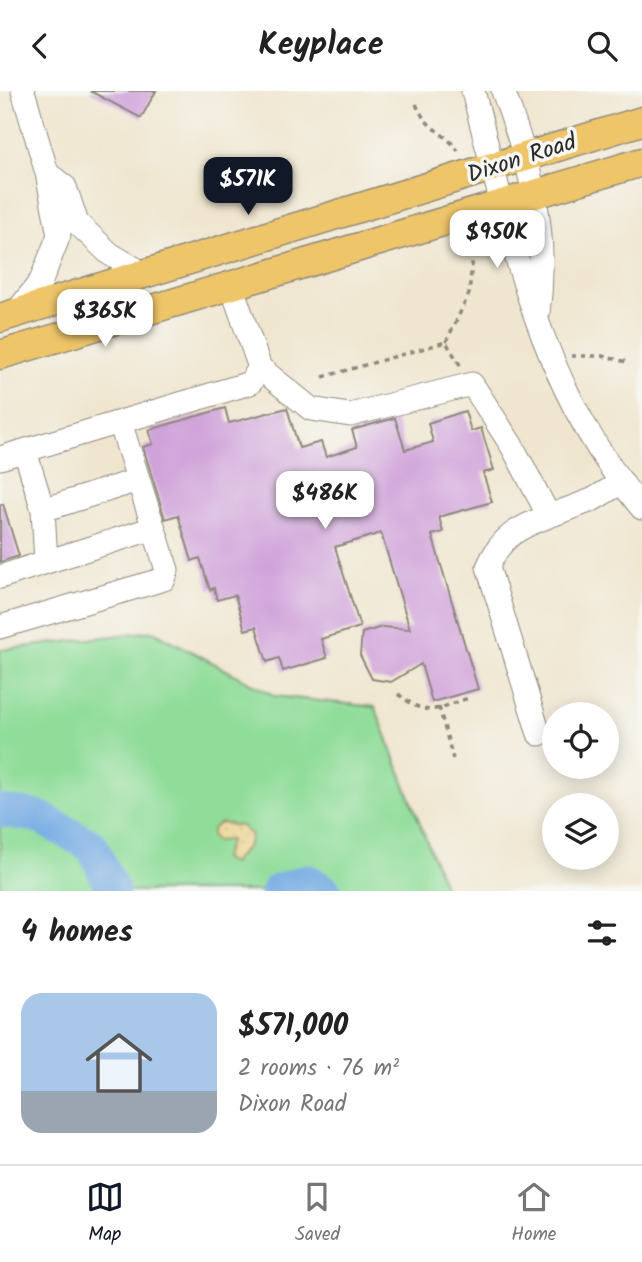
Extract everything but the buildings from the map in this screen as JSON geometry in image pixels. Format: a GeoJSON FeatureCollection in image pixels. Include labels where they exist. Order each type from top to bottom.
{"type":"FeatureCollection","features":[{"type":"Feature","properties":{"kind":"main road","name":"Dixon Road"},"geometry":{"type":"LineString","coordinates":[[7,316],[642,121]]}},
{"type":"Feature","properties":{"kind":"main road","name":"Dixon Road"},"geometry":{"type":"LineString","coordinates":[[0,355],[642,162]]}},
{"type":"Feature","properties":{"kind":"street"},"geometry":{"type":"LineString","coordinates":[[7,316],[41,281],[59,235],[47,173],[23,91]]}},
{"type":"Feature","properties":{"kind":"street"},"geometry":{"type":"LineString","coordinates":[[473,91],[501,206],[548,355],[571,407],[603,460],[642,508]]}},
{"type":"Feature","properties":{"kind":"street"},"geometry":{"type":"LineString","coordinates":[[503,91],[527,156],[540,221],[543,277],[538,320]]}},
{"type":"Feature","properties":{"kind":"street"},"geometry":{"type":"LineString","coordinates":[[47,173],[65,187],[77,223],[110,254],[144,274]]}},
{"type":"Feature","properties":{"kind":"street"},"geometry":{"type":"LineString","coordinates":[[231,285],[260,368],[311,409],[350,415],[472,384],[512,446],[549,516]]}},
{"type":"Feature","properties":{"kind":"street"},"geometry":{"type":"LineString","coordinates":[[0,458],[250,383],[260,368]]}},
{"type":"Feature","properties":{"kind":"street"},"geometry":{"type":"LineString","coordinates":[[0,627],[164,579],[167,570],[120,422]]}},
{"type":"Feature","properties":{"kind":"street"},"geometry":{"type":"LineString","coordinates":[[25,451],[43,510],[46,562]]}},
{"type":"Feature","properties":{"kind":"street"},"geometry":{"type":"LineString","coordinates":[[43,510],[138,480]]}},
{"type":"Feature","properties":{"kind":"street"},"geometry":{"type":"LineString","coordinates":[[539,734],[488,567],[495,549],[507,536],[521,527],[592,500],[621,482]]}},
{"type":"Feature","properties":{"kind":"street"},"geometry":{"type":"LineString","coordinates":[[0,577],[154,529]]}},
{"type":"Feature","properties":{"kind":"path"},"geometry":{"type":"LineString","coordinates":[[416,104],[424,122],[453,143],[458,151]]}},
{"type":"Feature","properties":{"kind":"path"},"geometry":{"type":"LineString","coordinates":[[323,377],[446,342],[469,294],[474,244]]}},
{"type":"Feature","properties":{"kind":"path"},"geometry":{"type":"LineString","coordinates":[[446,342],[472,384]]}},
{"type":"Feature","properties":{"kind":"path"},"geometry":{"type":"LineString","coordinates":[[548,355],[602,356],[627,362]]}},
{"type":"Feature","properties":{"kind":"path"},"geometry":{"type":"LineString","coordinates":[[398,694],[419,710],[469,698]]}},
{"type":"Feature","properties":{"kind":"path"},"geometry":{"type":"LineString","coordinates":[[439,707],[453,759]]}},
{"type":"Feature","properties":{"kind":"green space"},"geometry":{"type":"Polygon","coordinates":[[[153,631],[275,696],[375,707],[446,891],[0,891],[0,650],[153,631]]]}},
{"type":"Feature","properties":{"kind":"sand"},"geometry":{"type":"Polygon","coordinates":[[[221,823],[241,826],[251,835],[249,844],[232,864],[223,858],[230,840],[215,841],[211,835],[213,828],[221,823]]]}},
{"type":"Feature","properties":{"kind":"waterway"},"geometry":{"type":"LineString","coordinates":[[0,811],[37,816],[92,846],[113,891]]}},
{"type":"Feature","properties":{"kind":"waterway"},"geometry":{"type":"LineString","coordinates":[[277,891],[307,880],[325,891]]}}]}
